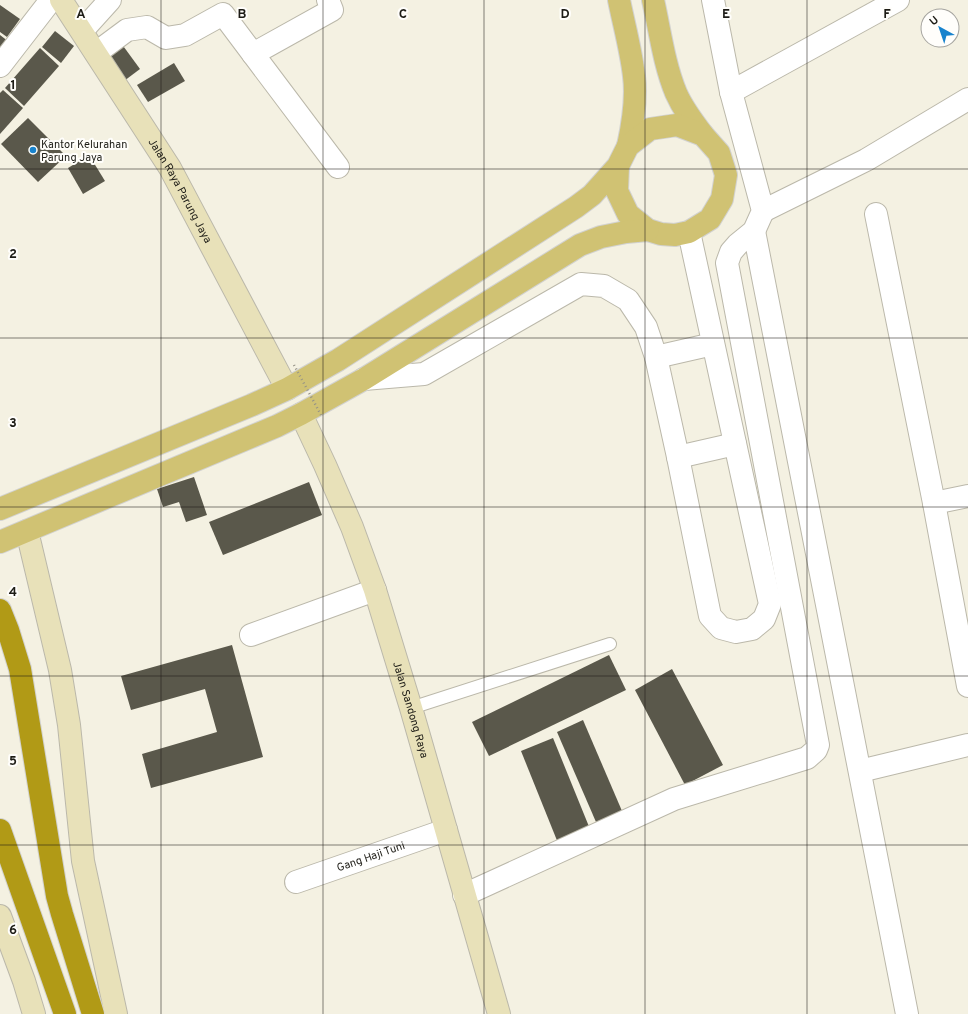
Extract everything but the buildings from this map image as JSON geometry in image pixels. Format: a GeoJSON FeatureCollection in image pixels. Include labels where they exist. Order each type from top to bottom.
{"type":"FeatureCollection","features":[{"type":"Feature","properties":{"kind":"highway"},"geometry":{"type":"LineString","coordinates":[[0,610],[8,630],[20,670],[57,896],[93,1014]]}},
{"type":"Feature","properties":{"kind":"highway"},"geometry":{"type":"LineString","coordinates":[[0,648],[20,670]]}},
{"type":"Feature","properties":{"kind":"highway"},"geometry":{"type":"LineString","coordinates":[[0,830],[65,1014]]}},
{"type":"Feature","properties":{"kind":"main road"},"geometry":{"type":"LineString","coordinates":[[0,509],[252,405],[287,389],[338,360],[576,207],[592,194],[618,166],[628,146],[634,120],[634,76],[619,0]]}},
{"type":"Feature","properties":{"kind":"main road"},"geometry":{"type":"LineString","coordinates":[[618,166],[617,191],[628,214],[648,230],[661,234],[675,235],[689,232],[710,219],[722,199],[726,175],[719,153],[703,135],[687,113],[677,94],[670,76],[653,0]]}},
{"type":"Feature","properties":{"kind":"main road"},"geometry":{"type":"LineString","coordinates":[[628,146],[650,129],[677,125],[703,135]]}},
{"type":"Feature","properties":{"kind":"main road"},"geometry":{"type":"LineString","coordinates":[[0,542],[276,426],[311,415],[364,379],[580,245],[601,237],[626,232],[648,230]]}},
{"type":"Feature","properties":{"kind":"street"},"geometry":{"type":"LineString","coordinates":[[0,66],[51,0]]}},
{"type":"Feature","properties":{"kind":"street","name":"Jalan Raya Parung Jaya"},"geometry":{"type":"LineString","coordinates":[[61,0],[173,173],[287,389]]}},
{"type":"Feature","properties":{"kind":"street"},"geometry":{"type":"LineString","coordinates":[[82,31],[110,0]]}},
{"type":"Feature","properties":{"kind":"street"},"geometry":{"type":"LineString","coordinates":[[253,54],[332,10],[328,0]]}},
{"type":"Feature","properties":{"kind":"street"},"geometry":{"type":"LineString","coordinates":[[464,895],[674,799],[794,763],[806,758],[816,750],[818,745],[727,263],[731,252],[754,231],[763,211],[731,92],[713,0]]}},
{"type":"Feature","properties":{"kind":"street"},"geometry":{"type":"LineString","coordinates":[[731,92],[898,0]]}},
{"type":"Feature","properties":{"kind":"street"},"geometry":{"type":"LineString","coordinates":[[96,53],[127,30],[147,27],[166,38],[185,35],[223,14],[338,166]]}},
{"type":"Feature","properties":{"kind":"street"},"geometry":{"type":"LineString","coordinates":[[763,211],[866,160],[968,99]]}},
{"type":"Feature","properties":{"kind":"street"},"geometry":{"type":"LineString","coordinates":[[876,214],[934,503],[961,614],[968,686]]}},
{"type":"Feature","properties":{"kind":"street"},"geometry":{"type":"LineString","coordinates":[[754,231],[907,1014]]}},
{"type":"Feature","properties":{"kind":"street"},"geometry":{"type":"LineString","coordinates":[[364,379],[424,374],[580,284],[604,286],[628,300],[646,327],[656,357],[710,616],[721,628],[736,632],[752,629],[764,619],[770,604],[689,232]]}},
{"type":"Feature","properties":{"kind":"street"},"geometry":{"type":"LineString","coordinates":[[656,357],[714,344]]}},
{"type":"Feature","properties":{"kind":"street","name":"Jalan Sandong Raya"},"geometry":{"type":"LineString","coordinates":[[311,415],[325,464],[352,527],[374,590],[411,708],[499,1014]]}},
{"type":"Feature","properties":{"kind":"street"},"geometry":{"type":"LineString","coordinates":[[678,457],[735,444]]}},
{"type":"Feature","properties":{"kind":"street"},"geometry":{"type":"LineString","coordinates":[[934,503],[968,496]]}},
{"type":"Feature","properties":{"kind":"street"},"geometry":{"type":"LineString","coordinates":[[27,531],[60,670],[69,725],[82,861],[116,1014]]}},
{"type":"Feature","properties":{"kind":"street"},"geometry":{"type":"LineString","coordinates":[[251,634],[374,590]]}},
{"type":"Feature","properties":{"kind":"street"},"geometry":{"type":"LineString","coordinates":[[860,771],[968,745]]}},
{"type":"Feature","properties":{"kind":"street","name":"Gang Haji Tuni"},"geometry":{"type":"LineString","coordinates":[[296,882],[446,830]]}},
{"type":"Feature","properties":{"kind":"street"},"geometry":{"type":"LineString","coordinates":[[0,916],[24,981],[34,1014]]}},
{"type":"Feature","properties":{"kind":"lane"},"geometry":{"type":"LineString","coordinates":[[411,708],[610,644]]}},
{"type":"Feature","properties":{"kind":"path"},"geometry":{"type":"LineString","coordinates":[[294,365],[311,415]]}},
{"type":"Feature","properties":{"kind":"place","name":"Kantor Kelurahan Parung Jaya"},"geometry":{"type":"Point","coordinates":[33,150]}}]}
